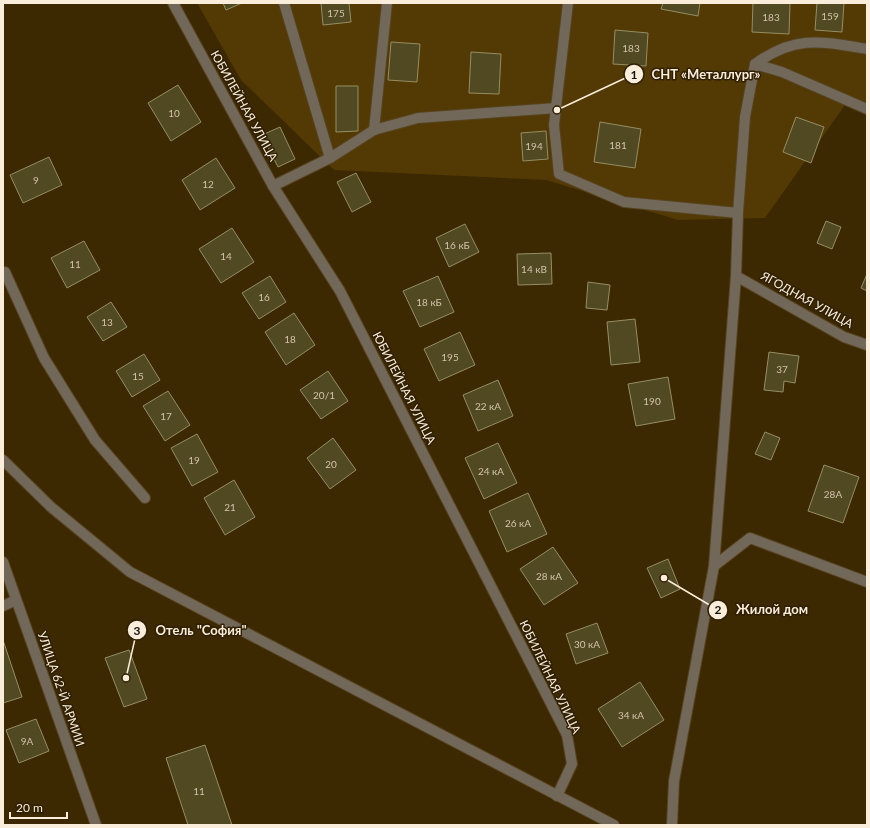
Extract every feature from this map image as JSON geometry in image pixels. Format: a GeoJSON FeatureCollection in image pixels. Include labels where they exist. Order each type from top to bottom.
{"type":"FeatureCollection","features":[{"type":"Feature","properties":{"kind":"street","name":"ЮБИЛЕЙНАЯ УЛИЦА"},"geometry":{"type":"LineString","coordinates":[[173,3],[273,186],[340,291],[567,736],[572,764],[557,796]]}},
{"type":"Feature","properties":{"kind":"street"},"geometry":{"type":"LineString","coordinates":[[284,3],[330,158]]}},
{"type":"Feature","properties":{"kind":"street"},"geometry":{"type":"LineString","coordinates":[[374,130],[387,3]]}},
{"type":"Feature","properties":{"kind":"street"},"geometry":{"type":"LineString","coordinates":[[568,3],[554,125],[559,174],[624,202],[738,213]]}},
{"type":"Feature","properties":{"kind":"street"},"geometry":{"type":"LineString","coordinates":[[672,825],[674,781],[714,566],[736,276],[738,213],[745,117],[755,64],[771,52],[788,45],[826,42],[867,49]]}},
{"type":"Feature","properties":{"kind":"street"},"geometry":{"type":"LineString","coordinates":[[755,64],[782,72],[867,109]]}},
{"type":"Feature","properties":{"kind":"street"},"geometry":{"type":"LineString","coordinates":[[273,186],[330,158],[374,130],[418,118],[556,108]]}},
{"type":"Feature","properties":{"kind":"street"},"geometry":{"type":"LineString","coordinates":[[4,271],[44,358],[95,440],[145,498]]}},
{"type":"Feature","properties":{"kind":"street","name":"ЯГОДНАЯ УЛИЦА"},"geometry":{"type":"LineString","coordinates":[[736,276],[844,337],[867,345]]}},
{"type":"Feature","properties":{"kind":"street"},"geometry":{"type":"LineString","coordinates":[[3,460],[51,507],[130,572],[614,825]]}},
{"type":"Feature","properties":{"kind":"street"},"geometry":{"type":"LineString","coordinates":[[714,566],[750,538],[867,582]]}},
{"type":"Feature","properties":{"kind":"street","name":"УЛИЦА 62-Й АРМИИ"},"geometry":{"type":"LineString","coordinates":[[3,562],[96,825]]}},
{"type":"Feature","properties":{"kind":"street"},"geometry":{"type":"LineString","coordinates":[[3,606],[16,600]]}},
{"type":"Feature","properties":{"kind":"shaded area"},"geometry":{"type":"Polygon","coordinates":[[[197,3],[867,3],[867,115],[845,105],[765,218],[678,220],[546,180],[334,170],[241,80],[197,3]]]}},
{"type":"Feature","properties":{"kind":"building"},"geometry":{"type":"Polygon","coordinates":[[[223,3],[242,3],[226,10],[223,3]]]}},
{"type":"Feature","properties":{"kind":"building"},"geometry":{"type":"Polygon","coordinates":[[[321,3],[349,3],[351,22],[323,25],[321,3]]]}},
{"type":"Feature","properties":{"kind":"building"},"geometry":{"type":"Polygon","coordinates":[[[663,3],[700,3],[698,16],[661,9],[663,3]]]}},
{"type":"Feature","properties":{"kind":"building"},"geometry":{"type":"Polygon","coordinates":[[[753,3],[790,3],[789,34],[752,32],[753,3]]]}},
{"type":"Feature","properties":{"kind":"building"},"geometry":{"type":"Polygon","coordinates":[[[817,3],[844,3],[842,32],[815,30],[817,3]]]}},
{"type":"Feature","properties":{"kind":"building"},"geometry":{"type":"Polygon","coordinates":[[[615,30],[648,33],[646,66],[613,64],[615,30]]]}},
{"type":"Feature","properties":{"kind":"building"},"geometry":{"type":"Polygon","coordinates":[[[391,42],[420,44],[417,82],[388,80],[391,42]]]}},
{"type":"Feature","properties":{"kind":"building"},"geometry":{"type":"Polygon","coordinates":[[[471,52],[501,54],[499,94],[469,93],[471,52]]]}},
{"type":"Feature","properties":{"kind":"building"},"geometry":{"type":"Polygon","coordinates":[[[178,85],[201,122],[171,141],[148,103],[178,85]]]}},
{"type":"Feature","properties":{"kind":"building"},"geometry":{"type":"Polygon","coordinates":[[[336,86],[358,86],[358,131],[336,132],[336,86]]]}},
{"type":"Feature","properties":{"kind":"building"},"geometry":{"type":"Polygon","coordinates":[[[796,117],[824,127],[811,163],[783,152],[796,117]]]}},
{"type":"Feature","properties":{"kind":"building"},"geometry":{"type":"Polygon","coordinates":[[[600,122],[641,129],[635,168],[594,162],[600,122]]]}},
{"type":"Feature","properties":{"kind":"building"},"geometry":{"type":"Polygon","coordinates":[[[280,127],[295,159],[278,167],[262,135],[280,127]]]}},
{"type":"Feature","properties":{"kind":"building"},"geometry":{"type":"Polygon","coordinates":[[[546,131],[548,159],[523,161],[521,133],[546,131]]]}},
{"type":"Feature","properties":{"kind":"building"},"geometry":{"type":"Polygon","coordinates":[[[49,157],[62,185],[23,203],[10,175],[49,157]]]}},
{"type":"Feature","properties":{"kind":"building"},"geometry":{"type":"Polygon","coordinates":[[[216,158],[235,188],[200,210],[182,180],[216,158]]]}},
{"type":"Feature","properties":{"kind":"building"},"geometry":{"type":"Polygon","coordinates":[[[356,173],[371,202],[352,212],[337,182],[356,173]]]}},
{"type":"Feature","properties":{"kind":"building"},"geometry":{"type":"Polygon","coordinates":[[[826,221],[841,227],[832,249],[817,243],[826,221]]]}},
{"type":"Feature","properties":{"kind":"building"},"geometry":{"type":"Polygon","coordinates":[[[465,224],[479,252],[449,267],[436,238],[465,224]]]}},
{"type":"Feature","properties":{"kind":"building"},"geometry":{"type":"Polygon","coordinates":[[[232,228],[254,262],[221,283],[199,249],[232,228]]]}},
{"type":"Feature","properties":{"kind":"building"},"geometry":{"type":"Polygon","coordinates":[[[84,241],[100,270],[67,288],[51,258],[84,241]]]}},
{"type":"Feature","properties":{"kind":"building"},"geometry":{"type":"Polygon","coordinates":[[[551,253],[552,284],[518,285],[517,254],[551,253]]]}},
{"type":"Feature","properties":{"kind":"building"},"geometry":{"type":"Polygon","coordinates":[[[867,274],[867,291],[861,288],[867,274]]]}},
{"type":"Feature","properties":{"kind":"building"},"geometry":{"type":"Polygon","coordinates":[[[270,276],[286,302],[259,319],[242,293],[270,276]]]}},
{"type":"Feature","properties":{"kind":"building"},"geometry":{"type":"Polygon","coordinates":[[[438,276],[454,312],[420,327],[403,291],[438,276]]]}},
{"type":"Feature","properties":{"kind":"building"},"geometry":{"type":"Polygon","coordinates":[[[588,282],[610,285],[607,310],[586,308],[588,282]]]}},
{"type":"Feature","properties":{"kind":"building"},"geometry":{"type":"Polygon","coordinates":[[[111,302],[127,327],[103,341],[87,317],[111,302]]]}},
{"type":"Feature","properties":{"kind":"building"},"geometry":{"type":"Polygon","coordinates":[[[294,313],[315,345],[286,365],[265,332],[294,313]]]}},
{"type":"Feature","properties":{"kind":"building"},"geometry":{"type":"Polygon","coordinates":[[[635,319],[640,362],[611,365],[607,322],[635,319]]]}},
{"type":"Feature","properties":{"kind":"building"},"geometry":{"type":"Polygon","coordinates":[[[460,332],[475,365],[439,381],[424,349],[460,332]]]}},
{"type":"Feature","properties":{"kind":"building"},"geometry":{"type":"Polygon","coordinates":[[[769,352],[799,356],[795,383],[784,381],[783,392],[764,390],[769,352]]]}},
{"type":"Feature","properties":{"kind":"building"},"geometry":{"type":"Polygon","coordinates":[[[144,354],[160,380],[132,397],[116,371],[144,354]]]}},
{"type":"Feature","properties":{"kind":"building"},"geometry":{"type":"Polygon","coordinates":[[[328,371],[348,401],[321,419],[300,390],[328,371]]]}},
{"type":"Feature","properties":{"kind":"building"},"geometry":{"type":"Polygon","coordinates":[[[668,377],[675,419],[636,426],[628,384],[668,377]]]}},
{"type":"Feature","properties":{"kind":"building"},"geometry":{"type":"Polygon","coordinates":[[[498,380],[513,416],[478,431],[463,395],[498,380]]]}},
{"type":"Feature","properties":{"kind":"building"},"geometry":{"type":"Polygon","coordinates":[[[168,391],[190,425],[165,441],[143,406],[168,391]]]}},
{"type":"Feature","properties":{"kind":"building"},"geometry":{"type":"Polygon","coordinates":[[[765,432],[780,438],[771,460],[755,454],[765,432]]]}},
{"type":"Feature","properties":{"kind":"building"},"geometry":{"type":"Polygon","coordinates":[[[197,434],[218,472],[192,486],[171,448],[197,434]]]}},
{"type":"Feature","properties":{"kind":"building"},"geometry":{"type":"Polygon","coordinates":[[[333,438],[356,470],[330,489],[307,458],[333,438]]]}},
{"type":"Feature","properties":{"kind":"building"},"geometry":{"type":"Polygon","coordinates":[[[498,443],[517,483],[484,499],[465,458],[498,443]]]}},
{"type":"Feature","properties":{"kind":"building"},"geometry":{"type":"Polygon","coordinates":[[[824,465],[859,477],[843,523],[808,511],[824,465]]]}},
{"type":"Feature","properties":{"kind":"building"},"geometry":{"type":"Polygon","coordinates":[[[234,480],[255,517],[225,535],[204,498],[234,480]]]}},
{"type":"Feature","properties":{"kind":"building"},"geometry":{"type":"Polygon","coordinates":[[[528,493],[547,534],[507,552],[489,511],[528,493]]]}},
{"type":"Feature","properties":{"kind":"building"},"geometry":{"type":"Polygon","coordinates":[[[553,547],[578,583],[544,605],[520,569],[553,547]]]}},
{"type":"Feature","properties":{"kind":"building"},"geometry":{"type":"Polygon","coordinates":[[[668,559],[680,589],[661,598],[647,568],[668,559]]]}},
{"type":"Feature","properties":{"kind":"building"},"geometry":{"type":"Polygon","coordinates":[[[597,623],[608,653],[576,664],[566,634],[597,623]]]}},
{"type":"Feature","properties":{"kind":"building"},"geometry":{"type":"Polygon","coordinates":[[[3,640],[22,697],[3,703],[3,640]]]}},
{"type":"Feature","properties":{"kind":"building"},"geometry":{"type":"Polygon","coordinates":[[[129,650],[147,699],[124,707],[105,658],[129,650]]]}},
{"type":"Feature","properties":{"kind":"building"},"geometry":{"type":"Polygon","coordinates":[[[640,682],[664,720],[622,747],[598,709],[640,682]]]}},
{"type":"Feature","properties":{"kind":"building"},"geometry":{"type":"Polygon","coordinates":[[[36,719],[49,751],[19,763],[6,730],[36,719]]]}},
{"type":"Feature","properties":{"kind":"building"},"geometry":{"type":"Polygon","coordinates":[[[205,745],[232,825],[188,825],[166,758],[205,745]]]}},
{"type":"Feature","properties":{"kind":"place","name":"СНТ «Металлург»"},"geometry":{"type":"Point","coordinates":[557,110]}},
{"type":"Feature","properties":{"kind":"place","name":"Жилой дом"},"geometry":{"type":"Point","coordinates":[664,578]}},
{"type":"Feature","properties":{"kind":"place","name":"Отель \"София\""},"geometry":{"type":"Point","coordinates":[126,678]}}]}
